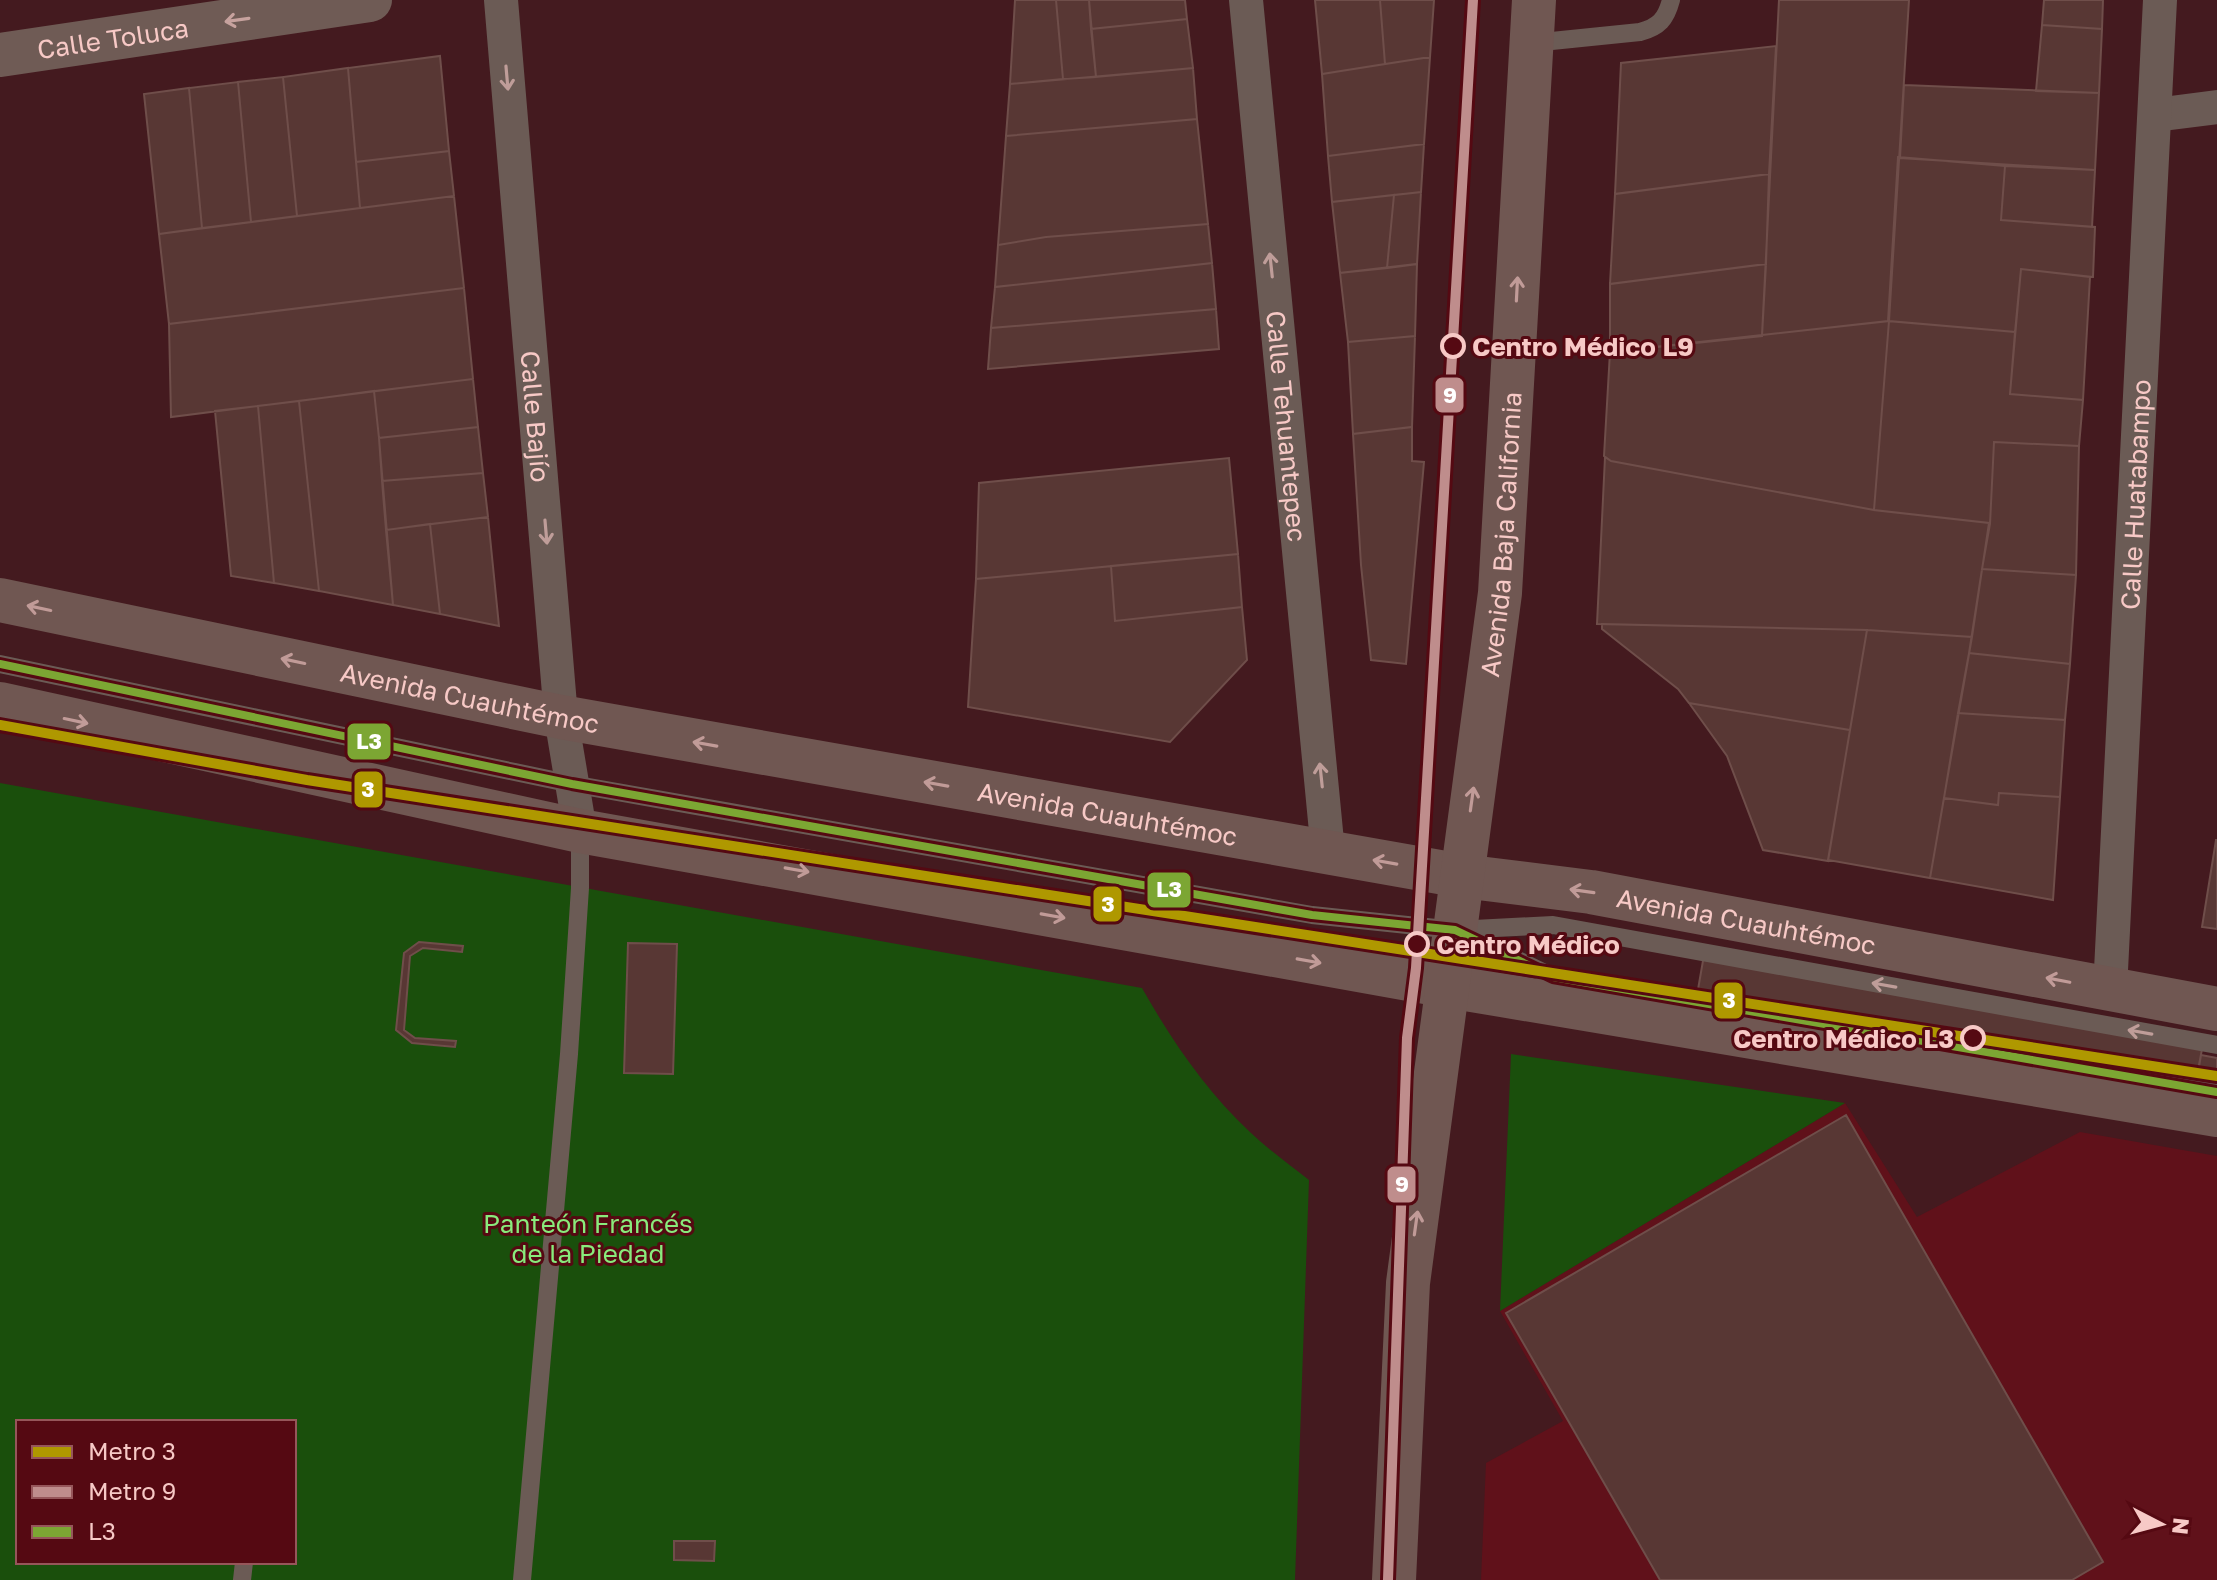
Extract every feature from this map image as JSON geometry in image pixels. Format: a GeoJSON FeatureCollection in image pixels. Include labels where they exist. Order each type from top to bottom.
{"type":"FeatureCollection","features":[{"type":"Feature","properties":{"kind":"main road","name":"Avenida Baja California"},"geometry":{"type":"LineString","coordinates":[[1394,1580],[1408,1283],[1500,593],[1534,0]]}},
{"type":"Feature","properties":{"kind":"main road","name":"Avenida Cuauhtémoc"},"geometry":{"type":"LineString","coordinates":[[0,600],[561,717],[1462,876],[1591,892],[2217,1009]]}},
{"type":"Feature","properties":{"kind":"main road"},"geometry":{"type":"LineString","coordinates":[[0,704],[580,831],[1448,986],[2217,1115]]}},
{"type":"Feature","properties":{"kind":"street","name":"Calle Toluca"},"geometry":{"type":"LineString","coordinates":[[0,55],[370,0]]}},
{"type":"Feature","properties":{"kind":"street","name":"Calle Bajío"},"geometry":{"type":"LineString","coordinates":[[501,0],[561,717],[580,831]]}},
{"type":"Feature","properties":{"kind":"street","name":"Calle Tehuantepec"},"geometry":{"type":"LineString","coordinates":[[1246,0],[1328,852]]}},
{"type":"Feature","properties":{"kind":"street","name":"Calle Huatabampo"},"geometry":{"type":"LineString","coordinates":[[2110,990],[2160,0]]}},
{"type":"Feature","properties":{"kind":"street"},"geometry":{"type":"LineString","coordinates":[[2155,115],[2217,107]]}},
{"type":"Feature","properties":{"kind":"lane"},"geometry":{"type":"LineString","coordinates":[[1532,43],[1655,28],[1666,16],[1671,0]]}},
{"type":"Feature","properties":{"kind":"lane"},"geometry":{"type":"LineString","coordinates":[[0,664],[572,784],[1312,915],[1455,930],[1553,925],[2217,1045]]}},
{"type":"Feature","properties":{"kind":"lane"},"geometry":{"type":"LineString","coordinates":[[522,1580],[569,1054],[580,888],[580,831]]}},
{"type":"Feature","properties":{"kind":"lane"},"geometry":{"type":"LineString","coordinates":[[1455,930],[1553,977],[2217,1092]]}},
{"type":"Feature","properties":{"kind":"shaded area"},"geometry":{"type":"Polygon","coordinates":[[[1845,1103],[1917,1217],[2080,1132],[2217,1156],[2217,1580],[1481,1580],[1486,1463],[1563,1421],[1500,1311],[1845,1103]]]}},
{"type":"Feature","properties":{"kind":"green space","name":"Panteón Francés de la Piedad"},"geometry":{"type":"Polygon","coordinates":[[[0,783],[1142,988],[1178,1046],[1219,1100],[1258,1139],[1309,1180],[1295,1580],[0,1580],[0,783]]]}},
{"type":"Feature","properties":{"kind":"green space"},"geometry":{"type":"Polygon","coordinates":[[[1511,1054],[1845,1103],[1500,1311],[1511,1054]]]}},
{"type":"Feature","properties":{"kind":"building"},"geometry":{"type":"Polygon","coordinates":[[[1015,0],[1056,0],[1063,79],[1010,84],[1015,0]]]}},
{"type":"Feature","properties":{"kind":"building"},"geometry":{"type":"Polygon","coordinates":[[[1056,0],[1089,0],[1096,77],[1063,79],[1056,0]]]}},
{"type":"Feature","properties":{"kind":"building"},"geometry":{"type":"Polygon","coordinates":[[[1089,0],[1185,0],[1187,19],[1091,29],[1089,0]]]}},
{"type":"Feature","properties":{"kind":"building"},"geometry":{"type":"Polygon","coordinates":[[[1315,0],[1380,0],[1385,64],[1322,74],[1315,0]]]}},
{"type":"Feature","properties":{"kind":"building"},"geometry":{"type":"Polygon","coordinates":[[[1380,0],[1434,0],[1430,57],[1385,64],[1380,0]]]}},
{"type":"Feature","properties":{"kind":"building"},"geometry":{"type":"Polygon","coordinates":[[[1779,0],[1909,0],[1889,321],[1762,335],[1779,0]]]}},
{"type":"Feature","properties":{"kind":"building"},"geometry":{"type":"Polygon","coordinates":[[[2044,0],[2103,0],[2102,29],[2042,25],[2044,0]]]}},
{"type":"Feature","properties":{"kind":"building"},"geometry":{"type":"Polygon","coordinates":[[[1187,19],[1193,68],[1096,77],[1091,29],[1187,19]]]}},
{"type":"Feature","properties":{"kind":"building"},"geometry":{"type":"Polygon","coordinates":[[[2042,25],[2102,29],[2099,93],[2036,91],[2042,25]]]}},
{"type":"Feature","properties":{"kind":"building"},"geometry":{"type":"Polygon","coordinates":[[[1776,46],[1769,174],[1615,194],[1621,63],[1776,46]]]}},
{"type":"Feature","properties":{"kind":"building"},"geometry":{"type":"Polygon","coordinates":[[[440,56],[449,151],[356,162],[348,68],[440,56]]]}},
{"type":"Feature","properties":{"kind":"building"},"geometry":{"type":"Polygon","coordinates":[[[1430,57],[1424,144],[1328,156],[1322,74],[1430,57]]]}},
{"type":"Feature","properties":{"kind":"building"},"geometry":{"type":"Polygon","coordinates":[[[348,68],[360,208],[297,216],[283,77],[348,68]]]}},
{"type":"Feature","properties":{"kind":"building"},"geometry":{"type":"Polygon","coordinates":[[[1193,68],[1197,119],[1006,136],[1010,84],[1193,68]]]}},
{"type":"Feature","properties":{"kind":"building"},"geometry":{"type":"Polygon","coordinates":[[[283,77],[297,216],[251,222],[238,82],[283,77]]]}},
{"type":"Feature","properties":{"kind":"building"},"geometry":{"type":"Polygon","coordinates":[[[238,82],[251,222],[202,228],[189,88],[238,82]]]}},
{"type":"Feature","properties":{"kind":"building"},"geometry":{"type":"Polygon","coordinates":[[[1904,85],[2099,93],[2095,170],[1900,158],[1904,85]]]}},
{"type":"Feature","properties":{"kind":"building"},"geometry":{"type":"Polygon","coordinates":[[[189,88],[202,228],[159,234],[144,94],[189,88]]]}},
{"type":"Feature","properties":{"kind":"building"},"geometry":{"type":"Polygon","coordinates":[[[1197,119],[1208,224],[1046,237],[998,245],[1006,136],[1197,119]]]}},
{"type":"Feature","properties":{"kind":"building"},"geometry":{"type":"Polygon","coordinates":[[[1424,144],[1421,192],[1332,202],[1328,156],[1424,144]]]}},
{"type":"Feature","properties":{"kind":"building"},"geometry":{"type":"Polygon","coordinates":[[[449,151],[454,196],[360,208],[356,162],[449,151]]]}},
{"type":"Feature","properties":{"kind":"building"},"geometry":{"type":"Polygon","coordinates":[[[1898,157],[2005,166],[2001,220],[2095,227],[2093,277],[2021,269],[2015,332],[1888,321],[1898,157]]]}},
{"type":"Feature","properties":{"kind":"building"},"geometry":{"type":"Polygon","coordinates":[[[2005,166],[2095,170],[2092,227],[2001,220],[2005,166]]]}},
{"type":"Feature","properties":{"kind":"building"},"geometry":{"type":"Polygon","coordinates":[[[1769,174],[1766,264],[1610,284],[1615,194],[1769,174]]]}},
{"type":"Feature","properties":{"kind":"building"},"geometry":{"type":"Polygon","coordinates":[[[1421,192],[1417,264],[1387,268],[1394,195],[1421,192]]]}},
{"type":"Feature","properties":{"kind":"building"},"geometry":{"type":"Polygon","coordinates":[[[1394,195],[1387,268],[1340,273],[1332,202],[1394,195]]]}},
{"type":"Feature","properties":{"kind":"building"},"geometry":{"type":"Polygon","coordinates":[[[454,196],[464,288],[169,324],[159,234],[454,196]]]}},
{"type":"Feature","properties":{"kind":"building"},"geometry":{"type":"Polygon","coordinates":[[[1208,224],[1212,263],[995,287],[998,245],[1046,237],[1208,224]]]}},
{"type":"Feature","properties":{"kind":"building"},"geometry":{"type":"Polygon","coordinates":[[[1212,263],[1216,309],[991,328],[995,287],[1212,263]]]}},
{"type":"Feature","properties":{"kind":"building"},"geometry":{"type":"Polygon","coordinates":[[[1417,264],[1415,336],[1348,342],[1340,273],[1417,264]]]}},
{"type":"Feature","properties":{"kind":"building"},"geometry":{"type":"Polygon","coordinates":[[[1766,264],[1762,336],[1610,352],[1610,284],[1766,264]]]}},
{"type":"Feature","properties":{"kind":"building"},"geometry":{"type":"Polygon","coordinates":[[[2021,269],[2090,277],[2083,400],[2010,394],[2021,269]]]}},
{"type":"Feature","properties":{"kind":"building"},"geometry":{"type":"Polygon","coordinates":[[[464,288],[473,379],[171,417],[169,324],[464,288]]]}},
{"type":"Feature","properties":{"kind":"building"},"geometry":{"type":"Polygon","coordinates":[[[1216,309],[1219,349],[988,369],[991,328],[1216,309]]]}},
{"type":"Feature","properties":{"kind":"building"},"geometry":{"type":"Polygon","coordinates":[[[1889,321],[1874,510],[1611,461],[1604,456],[1610,352],[1889,321]]]}},
{"type":"Feature","properties":{"kind":"building"},"geometry":{"type":"Polygon","coordinates":[[[1889,321],[2015,332],[2010,394],[2083,400],[2079,446],[1994,442],[1990,524],[1988,530],[1989,523],[1874,510],[1889,321]]]}},
{"type":"Feature","properties":{"kind":"building"},"geometry":{"type":"Polygon","coordinates":[[[1415,336],[1412,427],[1353,434],[1348,342],[1415,336]]]}},
{"type":"Feature","properties":{"kind":"building"},"geometry":{"type":"Polygon","coordinates":[[[473,379],[478,427],[379,438],[374,391],[473,379]]]}},
{"type":"Feature","properties":{"kind":"building"},"geometry":{"type":"Polygon","coordinates":[[[374,391],[393,605],[319,591],[299,401],[374,391]]]}},
{"type":"Feature","properties":{"kind":"building"},"geometry":{"type":"Polygon","coordinates":[[[299,401],[319,591],[274,583],[258,406],[299,401]]]}},
{"type":"Feature","properties":{"kind":"building"},"geometry":{"type":"Polygon","coordinates":[[[258,406],[274,583],[231,576],[215,411],[258,406]]]}},
{"type":"Feature","properties":{"kind":"building"},"geometry":{"type":"Polygon","coordinates":[[[478,427],[483,473],[382,481],[379,438],[478,427]]]}},
{"type":"Feature","properties":{"kind":"building"},"geometry":{"type":"Polygon","coordinates":[[[1412,427],[1412,461],[1424,462],[1406,664],[1371,660],[1361,565],[1353,434],[1412,427]]]}},
{"type":"Feature","properties":{"kind":"building"},"geometry":{"type":"Polygon","coordinates":[[[1994,442],[2079,446],[2076,575],[1982,569],[1990,524],[1994,442]]]}},
{"type":"Feature","properties":{"kind":"building"},"geometry":{"type":"Polygon","coordinates":[[[1605,457],[1611,461],[1874,510],[1989,523],[1972,637],[1867,630],[1597,624],[1605,457]]]}},
{"type":"Feature","properties":{"kind":"building"},"geometry":{"type":"Polygon","coordinates":[[[1229,458],[1238,554],[976,579],[979,483],[1229,458]]]}},
{"type":"Feature","properties":{"kind":"building"},"geometry":{"type":"Polygon","coordinates":[[[483,473],[488,517],[386,530],[382,481],[483,473]]]}},
{"type":"Feature","properties":{"kind":"building"},"geometry":{"type":"Polygon","coordinates":[[[488,517],[499,626],[440,614],[430,524],[488,517]]]}},
{"type":"Feature","properties":{"kind":"building"},"geometry":{"type":"Polygon","coordinates":[[[430,524],[440,614],[393,605],[386,530],[430,524]]]}},
{"type":"Feature","properties":{"kind":"building"},"geometry":{"type":"Polygon","coordinates":[[[1238,554],[1242,607],[1115,621],[1111,566],[1238,554]]]}},
{"type":"Feature","properties":{"kind":"building"},"geometry":{"type":"Polygon","coordinates":[[[1111,566],[1115,621],[1242,607],[1247,660],[1170,742],[968,707],[976,579],[1111,566]]]}},
{"type":"Feature","properties":{"kind":"building"},"geometry":{"type":"Polygon","coordinates":[[[1982,569],[2076,575],[2070,664],[1969,653],[1982,569]]]}},
{"type":"Feature","properties":{"kind":"building"},"geometry":{"type":"Polygon","coordinates":[[[1602,624],[1867,630],[1850,730],[1689,703],[1678,689],[1602,629],[1602,624]]]}},
{"type":"Feature","properties":{"kind":"building"},"geometry":{"type":"Polygon","coordinates":[[[1867,630],[1972,637],[1930,878],[1828,860],[1867,630]]]}},
{"type":"Feature","properties":{"kind":"building"},"geometry":{"type":"Polygon","coordinates":[[[1969,653],[2070,664],[2065,720],[1958,713],[1969,653]]]}},
{"type":"Feature","properties":{"kind":"building"},"geometry":{"type":"Polygon","coordinates":[[[1689,703],[1850,730],[1828,861],[1763,850],[1727,756],[1689,703]]]}},
{"type":"Feature","properties":{"kind":"building"},"geometry":{"type":"Polygon","coordinates":[[[1958,713],[2065,720],[2060,797],[1999,793],[1998,805],[1944,798],[1958,713]]]}},
{"type":"Feature","properties":{"kind":"building"},"geometry":{"type":"Polygon","coordinates":[[[1999,793],[2060,797],[2053,900],[1930,878],[1944,798],[1998,805],[1999,793]]]}},
{"type":"Feature","properties":{"kind":"building"},"geometry":{"type":"Polygon","coordinates":[[[2217,840],[2217,929],[2202,927],[2217,840]]]}},
{"type":"Feature","properties":{"kind":"building"},"geometry":{"type":"Polygon","coordinates":[[[419,942],[463,946],[462,952],[423,948],[410,956],[404,1030],[415,1038],[456,1041],[455,1047],[412,1043],[396,1030],[404,953],[419,942]]]}},
{"type":"Feature","properties":{"kind":"building"},"geometry":{"type":"Polygon","coordinates":[[[628,943],[677,944],[673,1074],[624,1073],[628,943]]]}},
{"type":"Feature","properties":{"kind":"building"},"geometry":{"type":"Polygon","coordinates":[[[1704,955],[2203,1044],[2194,1091],[1696,1001],[1704,955]]]}},
{"type":"Feature","properties":{"kind":"building"},"geometry":{"type":"Polygon","coordinates":[[[2201,1055],[2217,1058],[2217,1083],[2197,1079],[2201,1055]]]}},
{"type":"Feature","properties":{"kind":"building"},"geometry":{"type":"Polygon","coordinates":[[[1846,1115],[2103,1562],[2072,1580],[1660,1580],[1506,1313],[1846,1115]]]}},
{"type":"Feature","properties":{"kind":"building"},"geometry":{"type":"Polygon","coordinates":[[[674,1541],[715,1541],[714,1561],[674,1560],[674,1541]]]}},
{"type":"Feature","properties":{"kind":"metro line","name":"9"},"geometry":{"type":"LineString","coordinates":[[1388,1580],[1407,1038],[1416,968],[1473,0]]}},
{"type":"Feature","properties":{"kind":"metro line","name":"3"},"geometry":{"type":"LineString","coordinates":[[0,725],[307,780],[2217,1076]]}},
{"type":"Feature","properties":{"kind":"transit line","name":"L3"},"geometry":{"type":"LineString","coordinates":[[0,664],[572,784],[1312,915],[1455,930],[1553,977],[2217,1092]]}},
{"type":"Feature","properties":{"kind":"place","name":"Centro Médico L9"},"geometry":{"type":"Point","coordinates":[1453,346]}},
{"type":"Feature","properties":{"kind":"place","name":"Centro Médico"},"geometry":{"type":"Point","coordinates":[1417,944]}},
{"type":"Feature","properties":{"kind":"place","name":"Centro Médico L3"},"geometry":{"type":"Point","coordinates":[1973,1038]}}]}
